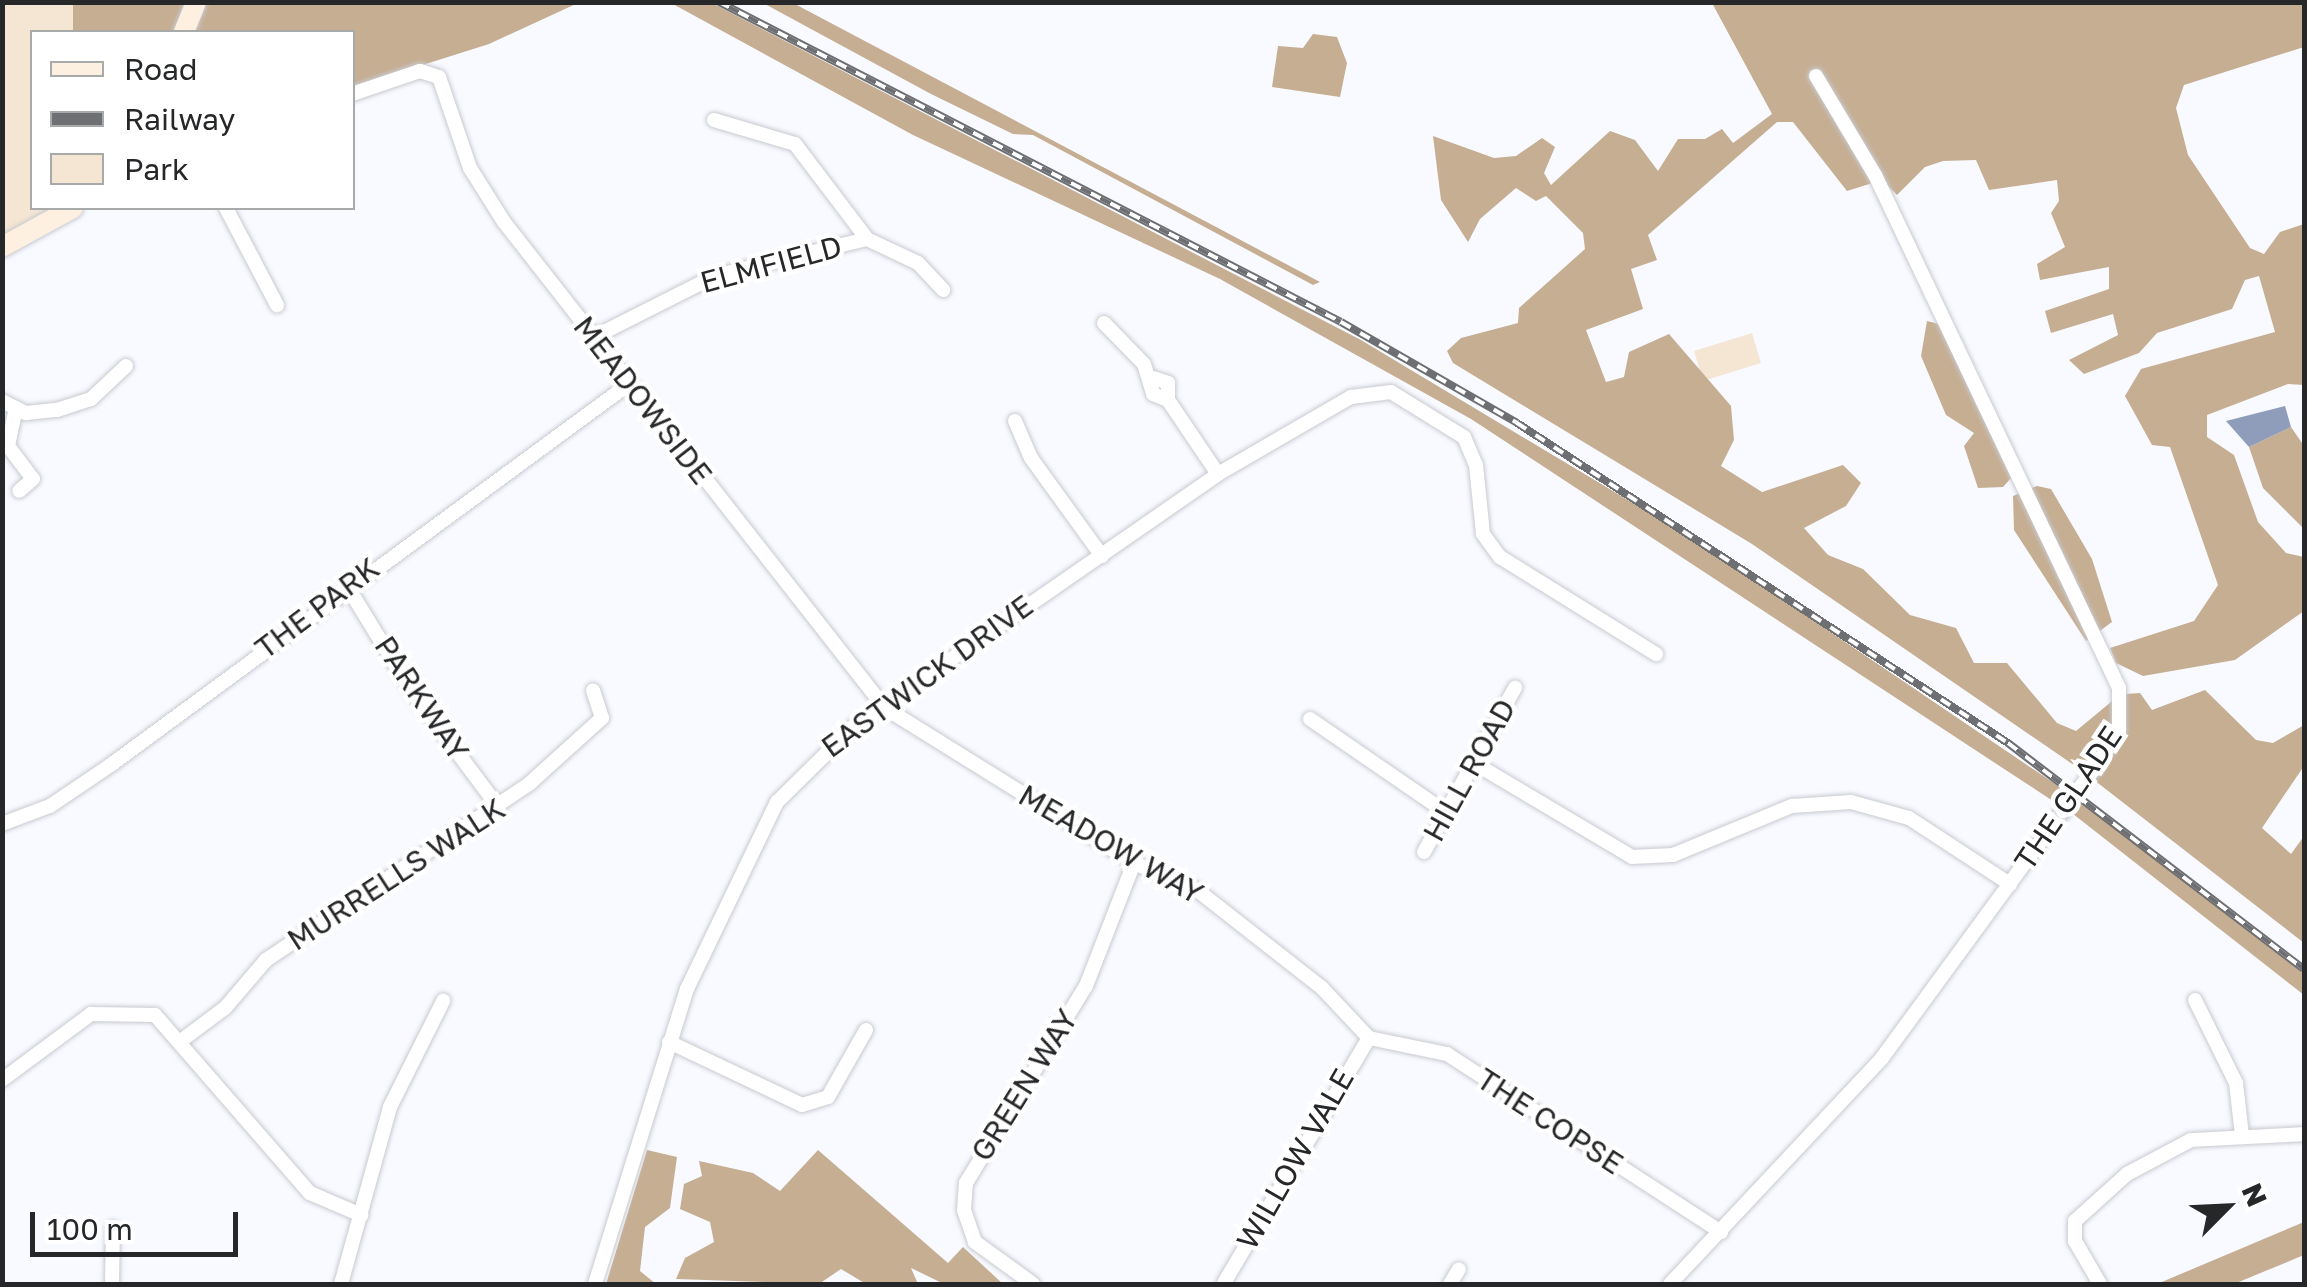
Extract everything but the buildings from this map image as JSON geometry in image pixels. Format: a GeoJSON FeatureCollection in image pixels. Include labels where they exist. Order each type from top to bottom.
{"type":"FeatureCollection","features":[{"type":"Feature","properties":{"kind":"street"},"geometry":{"type":"LineString","coordinates":[[185,30],[196,2]]}},
{"type":"Feature","properties":{"kind":"street","name":"MEADOWSIDE"},"geometry":{"type":"LineString","coordinates":[[355,93],[434,74],[476,180],[629,384],[884,708]]}},
{"type":"Feature","properties":{"kind":"street","name":"THE GLADE"},"geometry":{"type":"LineString","coordinates":[[1670,1284],[1882,1058],[2118,731],[2119,688],[1874,175],[1816,76]]}},
{"type":"Feature","properties":{"kind":"street"},"geometry":{"type":"LineString","coordinates":[[714,120],[796,144],[867,239]]}},
{"type":"Feature","properties":{"kind":"street"},"geometry":{"type":"LineString","coordinates":[[2,247],[69,210]]}},
{"type":"Feature","properties":{"kind":"street"},"geometry":{"type":"LineString","coordinates":[[227,210],[278,305]]}},
{"type":"Feature","properties":{"kind":"street","name":"ELMFIELD"},"geometry":{"type":"LineString","coordinates":[[594,337],[715,276],[867,239],[918,263],[943,290]]}},
{"type":"Feature","properties":{"kind":"street"},"geometry":{"type":"LineString","coordinates":[[1104,323],[1153,378],[1152,394],[1168,400],[1218,474]]}},
{"type":"Feature","properties":{"kind":"street"},"geometry":{"type":"LineString","coordinates":[[19,491],[33,479],[8,446],[9,405],[56,410],[91,399],[126,366]]}},
{"type":"Feature","properties":{"kind":"street","name":"THE PARK"},"geometry":{"type":"LineString","coordinates":[[2,824],[50,806],[112,764],[347,586],[629,384]]}},
{"type":"Feature","properties":{"kind":"street","name":"EASTWICK DRIVE"},"geometry":{"type":"LineString","coordinates":[[595,1284],[670,1042],[721,907],[777,802],[825,748],[1002,617],[1102,556],[1218,474],[1352,396],[1390,392],[1464,437],[1490,547],[1656,654]]}},
{"type":"Feature","properties":{"kind":"street"},"geometry":{"type":"LineString","coordinates":[[1015,421],[1031,458],[1102,556]]}},
{"type":"Feature","properties":{"kind":"street","name":"PARKWAY"},"geometry":{"type":"LineString","coordinates":[[347,586],[411,690],[500,808]]}},
{"type":"Feature","properties":{"kind":"street","name":"HILL ROAD"},"geometry":{"type":"LineString","coordinates":[[1424,852],[1441,809],[1474,763],[1515,688]]}},
{"type":"Feature","properties":{"kind":"street","name":"MURRELLS WALK"},"geometry":{"type":"LineString","coordinates":[[182,1040],[224,1008],[266,960],[500,808],[602,718],[594,690]]}},
{"type":"Feature","properties":{"kind":"street","name":"MEADOW WAY"},"geometry":{"type":"LineString","coordinates":[[884,708],[1134,863],[1197,890],[1322,988],[1369,1038]]}},
{"type":"Feature","properties":{"kind":"street"},"geometry":{"type":"LineString","coordinates":[[1310,718],[1441,809]]}},
{"type":"Feature","properties":{"kind":"street"},"geometry":{"type":"LineString","coordinates":[[1474,763],[1632,856],[1673,855],[1792,806],[1851,802],[1925,826],[2010,884]]}},
{"type":"Feature","properties":{"kind":"street","name":"GREEN WAY"},"geometry":{"type":"LineString","coordinates":[[1033,1284],[975,1242],[964,1210],[966,1183],[1086,986],[1134,863]]}},
{"type":"Feature","properties":{"kind":"street"},"geometry":{"type":"LineString","coordinates":[[341,1284],[390,1107],[443,1000]]}},
{"type":"Feature","properties":{"kind":"street"},"geometry":{"type":"LineString","coordinates":[[2195,1000],[2236,1083],[2242,1136]]}},
{"type":"Feature","properties":{"kind":"street"},"geometry":{"type":"LineString","coordinates":[[2,1080],[66,1028],[107,1010],[156,1016],[182,1040],[310,1193],[361,1215]]}},
{"type":"Feature","properties":{"kind":"street"},"geometry":{"type":"LineString","coordinates":[[670,1042],[802,1105],[828,1097],[866,1030]]}},
{"type":"Feature","properties":{"kind":"street","name":"THE COPSE"},"geometry":{"type":"LineString","coordinates":[[1369,1038],[1447,1054],[1721,1232]]}},
{"type":"Feature","properties":{"kind":"street","name":"WILLOW VALE"},"geometry":{"type":"LineString","coordinates":[[1224,1283],[1369,1038]]}},
{"type":"Feature","properties":{"kind":"street"},"geometry":{"type":"LineString","coordinates":[[2100,1284],[2075,1242],[2084,1206],[2165,1148],[2242,1136],[2304,1134]]}},
{"type":"Feature","properties":{"kind":"street"},"geometry":{"type":"LineString","coordinates":[[112,1284],[113,1228]]}},
{"type":"Feature","properties":{"kind":"street"},"geometry":{"type":"LineString","coordinates":[[1450,1284],[1459,1269]]}},
{"type":"Feature","properties":{"kind":"green space"},"geometry":{"type":"Polygon","coordinates":[[[3,3],[578,3],[411,68],[355,34],[355,30],[30,30],[30,210],[56,210],[3,240],[3,3]]]}},
{"type":"Feature","properties":{"kind":"green space"},"geometry":{"type":"Polygon","coordinates":[[[1752,333],[1761,363],[1703,381],[1694,351],[1752,333]]]}},
{"type":"Feature","properties":{"kind":"shaded area"},"geometry":{"type":"Polygon","coordinates":[[[73,3],[185,3],[174,30],[73,30],[73,3]]]}},
{"type":"Feature","properties":{"kind":"shaded area"},"geometry":{"type":"Polygon","coordinates":[[[202,3],[578,3],[489,44],[355,86],[355,30],[192,30],[202,3]]]}},
{"type":"Feature","properties":{"kind":"shaded area"},"geometry":{"type":"Polygon","coordinates":[[[671,3],[712,3],[1361,340],[1693,539],[2064,790],[2059,805],[1471,419],[1220,279],[913,135],[671,3]]]}},
{"type":"Feature","properties":{"kind":"shaded area"},"geometry":{"type":"Polygon","coordinates":[[[763,3],[793,3],[1320,282],[1313,285],[1033,135],[1013,134],[931,94],[763,3]]]}},
{"type":"Feature","properties":{"kind":"shaded area"},"geometry":{"type":"Polygon","coordinates":[[[1712,3],[2304,3],[2304,47],[2184,85],[2176,108],[2188,155],[2250,248],[2264,254],[2280,232],[2304,224],[2304,385],[2288,384],[2207,415],[2207,437],[2234,455],[2258,522],[2286,553],[2304,557],[2304,611],[2235,660],[2143,676],[2116,663],[2110,648],[2194,621],[2218,585],[2170,447],[2152,445],[2125,396],[2141,369],[2275,332],[2259,276],[2245,280],[2232,309],[2157,333],[2139,353],[2084,374],[2069,360],[2118,335],[2113,314],[2051,333],[2045,311],[2109,289],[2109,267],[2040,280],[2037,264],[2065,247],[2051,213],[2059,201],[2057,180],[1989,190],[1976,160],[1943,161],[1925,167],[1897,195],[1882,180],[1847,191],[1793,122],[1777,122],[1648,235],[1657,260],[1631,269],[1643,309],[1586,330],[1606,382],[1624,377],[1629,352],[1669,334],[1731,406],[1734,440],[1721,466],[1762,492],[1843,465],[1861,483],[1846,506],[1804,528],[1828,555],[1863,569],[1910,615],[1956,628],[1974,663],[2007,663],[2057,723],[2076,731],[2117,697],[2111,736],[2081,770],[1752,544],[1453,363],[1447,351],[1461,338],[1518,323],[1519,308],[1585,249],[1583,233],[1546,196],[1536,201],[1516,188],[1480,219],[1468,242],[1441,200],[1433,136],[1494,158],[1516,156],[1542,138],[1555,147],[1544,173],[1551,185],[1610,131],[1635,140],[1658,171],[1678,139],[1705,139],[1722,129],[1733,143],[1772,114],[1712,3]]]}},
{"type":"Feature","properties":{"kind":"shaded area"},"geometry":{"type":"Polygon","coordinates":[[[1313,34],[1337,37],[1347,63],[1340,97],[1272,87],[1278,46],[1303,48],[1313,34]]]}},
{"type":"Feature","properties":{"kind":"shaded area"},"geometry":{"type":"Polygon","coordinates":[[[1927,321],[1939,324],[2011,478],[2003,487],[1978,488],[1964,446],[1974,433],[1946,415],[1921,356],[1927,321]]]}},
{"type":"Feature","properties":{"kind":"shaded area"},"geometry":{"type":"Polygon","coordinates":[[[2291,427],[2302,443],[2303,528],[2263,488],[2249,447],[2291,427]]]}},
{"type":"Feature","properties":{"kind":"shaded area"},"geometry":{"type":"Polygon","coordinates":[[[2037,486],[2051,489],[2092,559],[2112,622],[2086,641],[2014,530],[2013,496],[2037,486]]]}},
{"type":"Feature","properties":{"kind":"shaded area"},"geometry":{"type":"Polygon","coordinates":[[[2205,690],[2256,740],[2273,743],[2304,725],[2304,766],[2262,828],[2291,854],[2304,836],[2304,943],[2094,780],[2126,732],[2126,694],[2140,693],[2152,710],[2205,690]]]}},
{"type":"Feature","properties":{"kind":"shaded area"},"geometry":{"type":"Polygon","coordinates":[[[2078,797],[2304,973],[2304,995],[2068,810],[2078,797]]]}},
{"type":"Feature","properties":{"kind":"shaded area"},"geometry":{"type":"Polygon","coordinates":[[[647,1150],[677,1157],[670,1208],[645,1227],[640,1271],[656,1284],[606,1284],[647,1150]]]}},
{"type":"Feature","properties":{"kind":"shaded area"},"geometry":{"type":"Polygon","coordinates":[[[818,1150],[948,1263],[963,1247],[1003,1284],[944,1284],[911,1268],[918,1284],[866,1284],[841,1269],[819,1284],[676,1279],[685,1258],[714,1242],[710,1222],[680,1209],[684,1184],[702,1176],[699,1161],[753,1173],[780,1191],[818,1150]]]}},
{"type":"Feature","properties":{"kind":"shaded area"},"geometry":{"type":"Polygon","coordinates":[[[2304,1222],[2304,1255],[2234,1284],[2157,1284],[2304,1222]]]}},
{"type":"Feature","properties":{"kind":"water"},"geometry":{"type":"Polygon","coordinates":[[[2285,406],[2291,427],[2249,447],[2226,421],[2285,406]]]}},
{"type":"Feature","properties":{"kind":"railway"},"geometry":{"type":"LineString","coordinates":[[719,2],[1341,322],[1517,423],[2008,743],[2304,969]]}}]}
